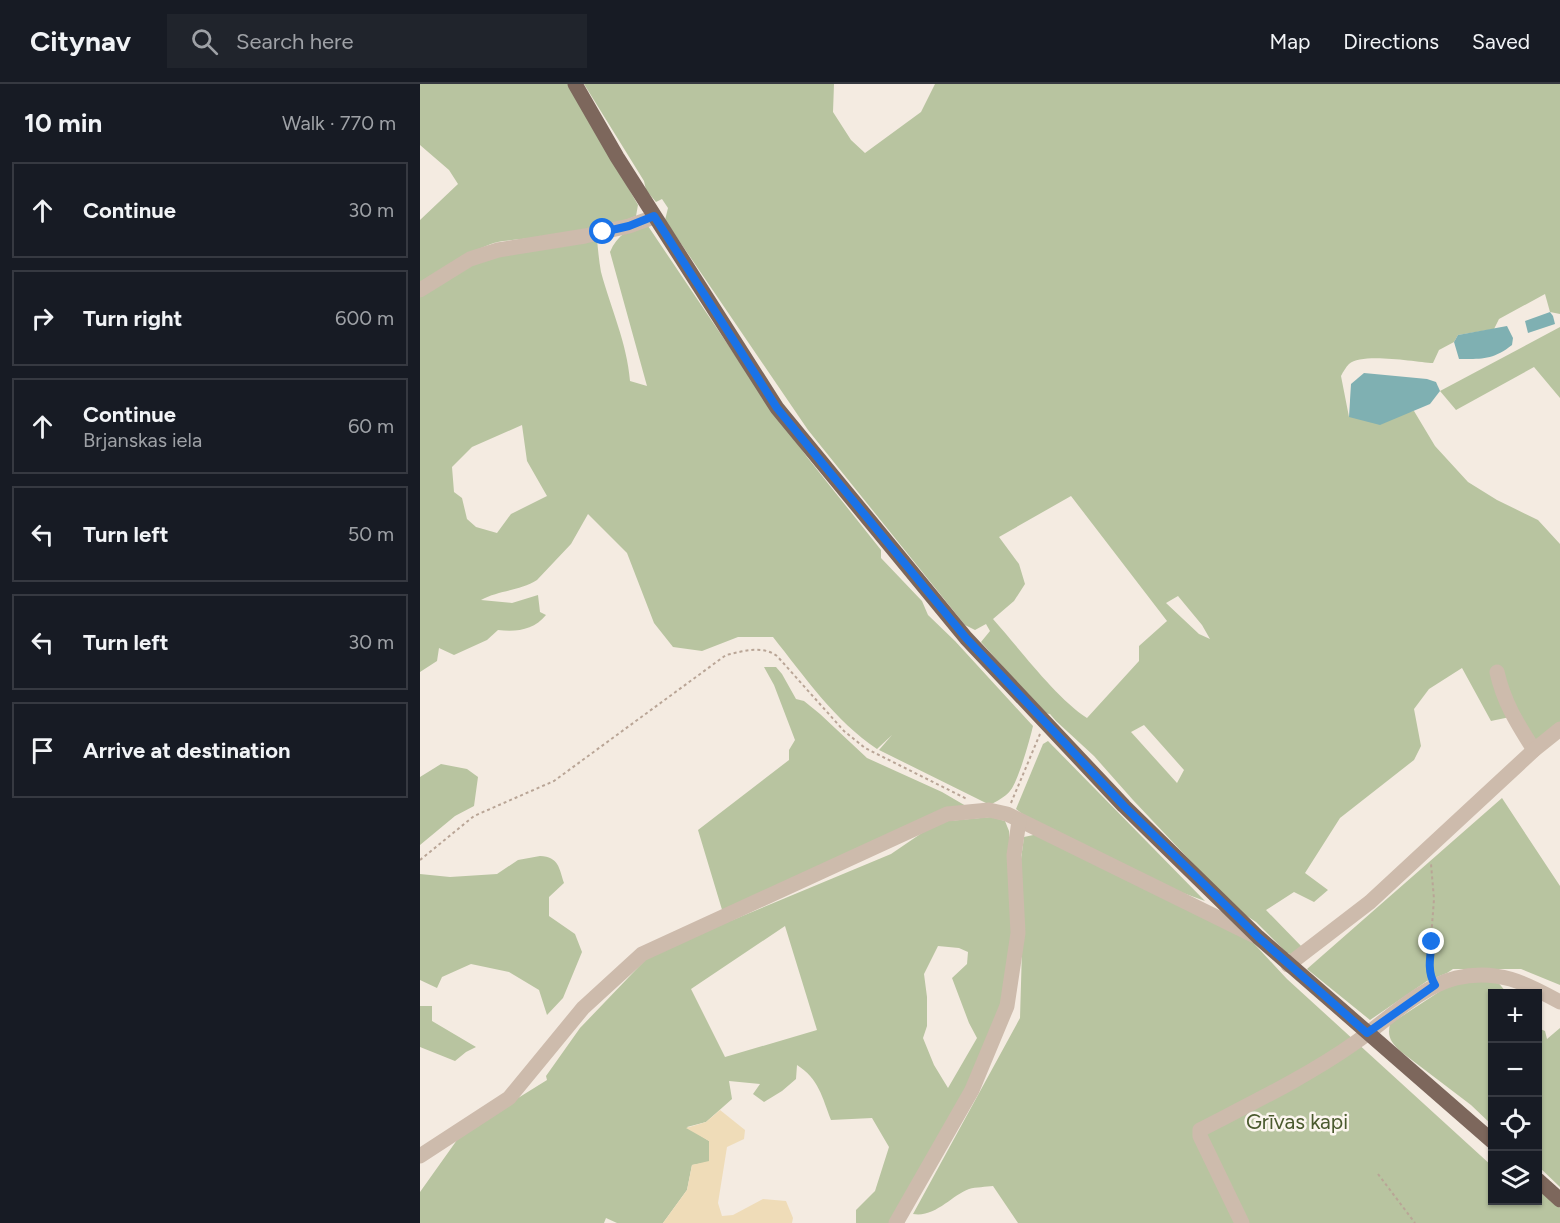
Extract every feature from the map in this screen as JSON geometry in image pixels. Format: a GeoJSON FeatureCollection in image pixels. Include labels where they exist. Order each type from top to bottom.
{"type":"FeatureCollection","features":[{"type":"Feature","properties":{"kind":"main road"},"geometry":{"type":"LineString","coordinates":[[575,84],[616,157],[777,408],[966,638],[1124,806],[1258,937],[1488,1138]]}},
{"type":"Feature","properties":{"kind":"main road"},"geometry":{"type":"LineString","coordinates":[[1542,1184],[1560,1200]]}},
{"type":"Feature","properties":{"kind":"street"},"geometry":{"type":"LineString","coordinates":[[420,290],[470,259],[498,250],[594,234],[629,226],[654,216]]}},
{"type":"Feature","properties":{"kind":"street"},"geometry":{"type":"LineString","coordinates":[[1497,672],[1502,693],[1510,711],[1534,750]]}},
{"type":"Feature","properties":{"kind":"street"},"geometry":{"type":"LineString","coordinates":[[1292,968],[1370,902],[1534,750],[1560,729]]}},
{"type":"Feature","properties":{"kind":"street"},"geometry":{"type":"LineString","coordinates":[[420,1156],[509,1098],[583,1008],[642,954],[947,814],[989,810],[1013,818],[1258,937]]}},
{"type":"Feature","properties":{"kind":"street"},"geometry":{"type":"LineString","coordinates":[[896,1223],[972,1090],[1007,1006],[1018,933],[1013,818]]}},
{"type":"Feature","properties":{"kind":"street"},"geometry":{"type":"LineString","coordinates":[[1242,1223],[1200,1136],[1200,1130],[1268,1095],[1356,1042],[1435,985],[1457,978],[1503,977],[1527,983],[1560,1002]]}},
{"type":"Feature","properties":{"kind":"path"},"geometry":{"type":"LineString","coordinates":[[420,860],[474,816],[554,781],[726,655],[745,651],[769,650],[777,656],[844,731],[865,748],[970,801]]}},
{"type":"Feature","properties":{"kind":"path"},"geometry":{"type":"LineString","coordinates":[[1013,818],[1045,723]]}},
{"type":"Feature","properties":{"kind":"path"},"geometry":{"type":"LineString","coordinates":[[1434,843],[1431,861],[1434,899],[1429,965],[1431,978],[1435,985]]}},
{"type":"Feature","properties":{"kind":"path"},"geometry":{"type":"LineString","coordinates":[[1378,1174],[1415,1223]]}},
{"type":"Feature","properties":{"kind":"green space"},"geometry":{"type":"Polygon","coordinates":[[[420,84],[569,84],[638,205],[636,216],[587,230],[494,243],[472,252],[420,283],[420,220],[458,184],[449,170],[420,145],[420,84]]]}},
{"type":"Feature","properties":{"kind":"green space"},"geometry":{"type":"Polygon","coordinates":[[[584,84],[834,84],[833,112],[851,140],[865,153],[921,112],[935,84],[1560,84],[1560,314],[1550,312],[1545,294],[1499,319],[1494,329],[1458,335],[1454,342],[1439,350],[1433,363],[1377,358],[1356,360],[1349,364],[1341,376],[1349,417],[1414,411],[1435,446],[1468,482],[1497,500],[1538,520],[1560,544],[1560,724],[1529,749],[1510,717],[1491,721],[1462,668],[1429,689],[1414,709],[1421,746],[1414,760],[1340,818],[1305,873],[1328,890],[1314,902],[1294,892],[1266,910],[1303,948],[1293,955],[1287,953],[1256,922],[1235,908],[1094,756],[1050,714],[1044,713],[981,642],[990,631],[986,624],[975,630],[965,625],[808,430],[665,220],[668,208],[662,199],[656,202],[646,190],[644,181],[584,84]],[[1071,496],[999,537],[1019,564],[1025,584],[1014,601],[993,619],[1062,698],[1087,718],[1139,661],[1139,646],[1167,621],[1071,496]],[[1178,596],[1166,603],[1199,634],[1210,639],[1202,625],[1178,596]],[[1144,725],[1131,732],[1177,783],[1184,770],[1144,725]]]}},
{"type":"Feature","properties":{"kind":"green space"},"geometry":{"type":"Polygon","coordinates":[[[648,226],[753,382],[807,457],[881,550],[881,558],[922,601],[928,615],[1033,726],[1017,779],[1010,791],[1001,799],[990,805],[879,750],[892,735],[877,749],[834,712],[773,637],[738,637],[702,651],[673,647],[654,623],[627,553],[588,514],[571,544],[537,580],[481,600],[512,603],[538,595],[540,612],[546,615],[541,620],[525,629],[498,630],[487,640],[454,655],[439,648],[437,661],[420,672],[420,294],[456,271],[490,257],[597,239],[601,272],[622,340],[630,381],[647,386],[610,252],[620,237],[630,230],[648,226]],[[522,425],[472,447],[452,467],[454,492],[462,498],[467,519],[476,527],[497,533],[511,514],[547,496],[527,461],[522,425]]]}},
{"type":"Feature","properties":{"kind":"green space"},"geometry":{"type":"Polygon","coordinates":[[[1560,327],[1560,398],[1534,367],[1456,410],[1440,391],[1560,327]]]}},
{"type":"Feature","properties":{"kind":"green space"},"geometry":{"type":"Polygon","coordinates":[[[764,667],[776,667],[796,699],[804,701],[820,714],[867,758],[942,792],[966,806],[723,913],[698,830],[789,760],[789,750],[795,740],[774,685],[764,667]]]}},
{"type":"Feature","properties":{"kind":"green space"},"geometry":{"type":"Polygon","coordinates":[[[1048,741],[1205,901],[1153,882],[1025,816],[1016,809],[1043,744],[1048,741]]]}},
{"type":"Feature","properties":{"kind":"green space"},"geometry":{"type":"Polygon","coordinates":[[[441,764],[467,769],[478,777],[474,806],[455,816],[420,845],[420,777],[441,764]]]}},
{"type":"Feature","properties":{"kind":"green space"},"geometry":{"type":"Polygon","coordinates":[[[1502,798],[1560,886],[1560,985],[1521,969],[1453,969],[1427,981],[1370,1020],[1307,969],[1502,798]]]}},
{"type":"Feature","properties":{"kind":"green space"},"geometry":{"type":"Polygon","coordinates":[[[991,817],[1005,821],[1009,831],[1012,902],[1010,968],[996,1020],[959,1107],[891,1223],[856,1223],[856,1210],[875,1191],[889,1147],[872,1118],[831,1120],[815,1082],[797,1065],[796,1079],[764,1102],[753,1094],[760,1084],[729,1081],[732,1099],[706,1122],[687,1127],[709,1141],[709,1162],[692,1165],[687,1190],[663,1223],[617,1223],[606,1218],[604,1223],[420,1223],[420,1192],[462,1133],[547,1080],[546,1076],[580,1028],[651,954],[891,854],[938,822],[991,817]],[[785,926],[691,989],[725,1057],[817,1030],[785,926]],[[938,946],[924,974],[927,1026],[923,1038],[934,1065],[948,1088],[977,1038],[952,978],[967,964],[968,952],[959,948],[938,946]]]}},
{"type":"Feature","properties":{"kind":"green space","name":"Grīvas kapi"},"geometry":{"type":"Polygon","coordinates":[[[1038,834],[1246,935],[1287,979],[1488,1162],[1488,1205],[1542,1205],[1542,1193],[1560,1208],[1560,1223],[1018,1223],[993,1186],[969,1189],[929,1213],[913,1214],[1020,1018],[1023,915],[1021,859],[1024,837],[1038,834]]]}},
{"type":"Feature","properties":{"kind":"green space"},"geometry":{"type":"Polygon","coordinates":[[[540,856],[555,861],[564,883],[549,897],[549,916],[575,934],[582,952],[563,998],[547,1015],[539,990],[509,972],[471,964],[442,977],[437,988],[420,980],[420,874],[450,877],[497,874],[518,860],[540,856]]]}},
{"type":"Feature","properties":{"kind":"green space"},"geometry":{"type":"Polygon","coordinates":[[[1496,980],[1504,989],[1488,989],[1488,1121],[1471,1105],[1400,1051],[1389,1036],[1390,1024],[1451,984],[1496,980]]]}},
{"type":"Feature","properties":{"kind":"green space"},"geometry":{"type":"Polygon","coordinates":[[[420,1006],[432,1006],[432,1021],[476,1047],[455,1061],[420,1047],[420,1006]]]}},
{"type":"Feature","properties":{"kind":"green space"},"geometry":{"type":"Polygon","coordinates":[[[1560,1028],[1560,1187],[1542,1170],[1542,1030],[1545,1031],[1547,1039],[1560,1028]]]}},
{"type":"Feature","properties":{"kind":"sand"},"geometry":{"type":"Polygon","coordinates":[[[720,1110],[745,1130],[744,1139],[727,1147],[718,1203],[722,1216],[733,1215],[763,1199],[786,1201],[793,1218],[792,1223],[663,1223],[687,1190],[692,1165],[709,1161],[709,1141],[686,1128],[706,1122],[720,1110]]]}},
{"type":"Feature","properties":{"kind":"water"},"geometry":{"type":"Polygon","coordinates":[[[1550,312],[1555,324],[1528,333],[1525,321],[1550,312]]]}},
{"type":"Feature","properties":{"kind":"water"},"geometry":{"type":"Polygon","coordinates":[[[1507,326],[1513,338],[1512,345],[1505,350],[1487,358],[1459,359],[1454,342],[1458,335],[1507,326]]]}},
{"type":"Feature","properties":{"kind":"water"},"geometry":{"type":"Polygon","coordinates":[[[1364,373],[1427,379],[1436,382],[1440,391],[1430,404],[1380,425],[1349,417],[1351,384],[1364,373]]]}},
{"type":"Feature","properties":{"kind":"route"},"geometry":{"type":"LineString","coordinates":[[603,232],[629,226],[654,216],[777,408],[966,638],[1124,806],[1258,937],[1367,1033],[1435,985],[1431,978],[1429,965],[1432,942]]}}]}
